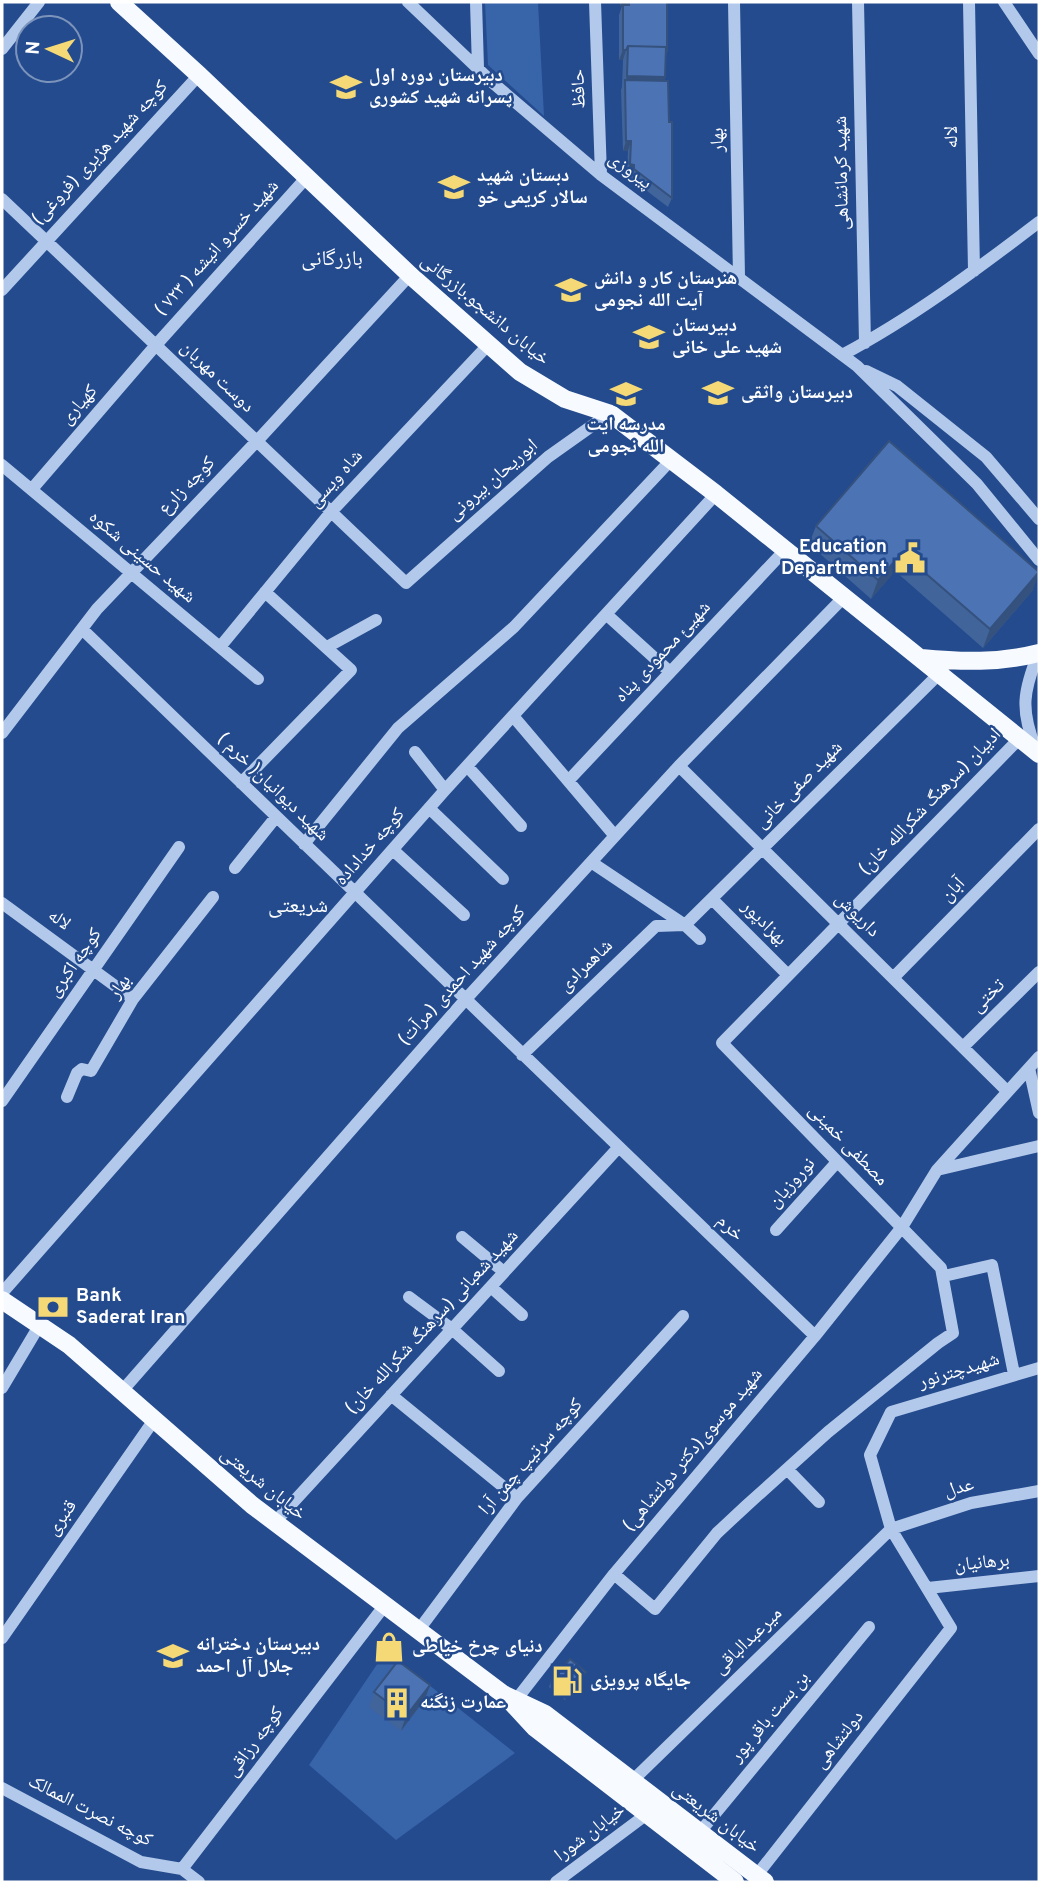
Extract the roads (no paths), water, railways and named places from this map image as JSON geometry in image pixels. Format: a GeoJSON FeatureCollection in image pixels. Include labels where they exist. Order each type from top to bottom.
{"type":"FeatureCollection","features":[{"type":"Feature","properties":{"kind":"main road","name":"خیابان دانشجو.بازرگانی"},"geometry":{"type":"LineString","coordinates":[[119,2],[410,275],[520,372],[565,399],[610,413],[716,494],[1038,753]]}},
{"type":"Feature","properties":{"kind":"main road"},"geometry":{"type":"LineString","coordinates":[[921,658],[989,662],[1039,653]]}},
{"type":"Feature","properties":{"kind":"main road","name":"خیابان شریعتی"},"geometry":{"type":"LineString","coordinates":[[2,1300],[69,1345],[275,1522],[509,1697],[545,1714],[761,1879]]}},
{"type":"Feature","properties":{"kind":"main road","name":"خیابان شریعتی"},"geometry":{"type":"LineString","coordinates":[[509,1697],[534,1727],[735,1882]]}},
{"type":"Feature","properties":{"kind":"street"},"geometry":{"type":"LineString","coordinates":[[2,50],[39,2]]}},
{"type":"Feature","properties":{"kind":"street","name":"پیروزی"},"geometry":{"type":"LineString","coordinates":[[408,2],[478,68],[601,175],[857,366]]}},
{"type":"Feature","properties":{"kind":"street"},"geometry":{"type":"LineString","coordinates":[[476,2],[478,68]]}},
{"type":"Feature","properties":{"kind":"street","name":"حافظ"},"geometry":{"type":"LineString","coordinates":[[595,2],[601,175]]}},
{"type":"Feature","properties":{"kind":"street","name":"بهار"},"geometry":{"type":"LineString","coordinates":[[734,2],[739,278]]}},
{"type":"Feature","properties":{"kind":"street","name":"شهید کرمانشاهی"},"geometry":{"type":"LineString","coordinates":[[858,2],[865,343]]}},
{"type":"Feature","properties":{"kind":"street","name":"لاله"},"geometry":{"type":"LineString","coordinates":[[969,2],[974,271]]}},
{"type":"Feature","properties":{"kind":"street"},"geometry":{"type":"LineString","coordinates":[[1004,2],[1039,54]]}},
{"type":"Feature","properties":{"kind":"street","name":"کوچه شهید هژیری (فروغی)"},"geometry":{"type":"LineString","coordinates":[[2,290],[199,75]]}},
{"type":"Feature","properties":{"kind":"street","name":"شهید خسرو انیشه ( ۷۲۳ )"},"geometry":{"type":"LineString","coordinates":[[156,345],[306,178]]}},
{"type":"Feature","properties":{"kind":"street","name":"دوست مهربان"},"geometry":{"type":"LineString","coordinates":[[2,199],[406,583]]}},
{"type":"Feature","properties":{"kind":"street"},"geometry":{"type":"LineString","coordinates":[[842,355],[865,343],[974,271],[1039,222]]}},
{"type":"Feature","properties":{"kind":"street","name":"کوچه زارع"},"geometry":{"type":"LineString","coordinates":[[2,733],[97,609],[410,275]]}},
{"type":"Feature","properties":{"kind":"street","name":"شاه ویسی"},"geometry":{"type":"LineString","coordinates":[[220,647],[331,512],[489,344]]}},
{"type":"Feature","properties":{"kind":"street","name":"کهیاری"},"geometry":{"type":"LineString","coordinates":[[32,489],[156,345]]}},
{"type":"Feature","properties":{"kind":"street"},"geometry":{"type":"LineString","coordinates":[[857,366],[897,386],[986,457],[1039,519]]}},
{"type":"Feature","properties":{"kind":"street"},"geometry":{"type":"LineString","coordinates":[[857,366],[977,484],[1039,560]]}},
{"type":"Feature","properties":{"kind":"street","name":"ابوریحان بیرونی"},"geometry":{"type":"LineString","coordinates":[[406,583],[548,457],[610,413]]}},
{"type":"Feature","properties":{"kind":"street"},"geometry":{"type":"LineString","coordinates":[[304,844],[398,728],[514,627],[672,460]]}},
{"type":"Feature","properties":{"kind":"street","name":"شهید حسینی شکوه"},"geometry":{"type":"LineString","coordinates":[[2,465],[258,679]]}},
{"type":"Feature","properties":{"kind":"street","name":"کوچه خداداده"},"geometry":{"type":"LineString","coordinates":[[2,1293],[445,790],[716,494]]}},
{"type":"Feature","properties":{"kind":"street","name":"شهیئ محمودی پناه"},"geometry":{"type":"LineString","coordinates":[[569,780],[785,550]]}},
{"type":"Feature","properties":{"kind":"street"},"geometry":{"type":"LineString","coordinates":[[241,783],[351,670],[265,592]]}},
{"type":"Feature","properties":{"kind":"street","name":"کوچه شهید احمدی (مرآت)"},"geometry":{"type":"LineString","coordinates":[[122,1391],[591,862],[679,766],[844,597]]}},
{"type":"Feature","properties":{"kind":"street"},"geometry":{"type":"LineString","coordinates":[[606,614],[670,672]]}},
{"type":"Feature","properties":{"kind":"street"},"geometry":{"type":"LineString","coordinates":[[327,647],[376,620]]}},
{"type":"Feature","properties":{"kind":"street","name":"شهید دیوانیان( خرم )"},"geometry":{"type":"LineString","coordinates":[[82,629],[618,1148]]}},
{"type":"Feature","properties":{"kind":"street"},"geometry":{"type":"LineString","coordinates":[[1038,753],[1025,716],[1024,700],[1030,673],[1039,653]]}},
{"type":"Feature","properties":{"kind":"street","name":"شهید صفی خانی"},"geometry":{"type":"LineString","coordinates":[[685,925],[940,674]]}},
{"type":"Feature","properties":{"kind":"street"},"geometry":{"type":"LineString","coordinates":[[513,716],[615,836]]}},
{"type":"Feature","properties":{"kind":"street","name":"ادیبان (سرهنگ شکرالله خان)"},"geometry":{"type":"LineString","coordinates":[[722,1043],[1019,739]]}},
{"type":"Feature","properties":{"kind":"street"},"geometry":{"type":"LineString","coordinates":[[415,752],[445,790]]}},
{"type":"Feature","properties":{"kind":"street"},"geometry":{"type":"LineString","coordinates":[[467,766],[521,826]]}},
{"type":"Feature","properties":{"kind":"street","name":"داریوش"},"geometry":{"type":"LineString","coordinates":[[679,766],[1007,1091]]}},
{"type":"Feature","properties":{"kind":"street"},"geometry":{"type":"LineString","coordinates":[[429,808],[503,879]]}},
{"type":"Feature","properties":{"kind":"street"},"geometry":{"type":"LineString","coordinates":[[235,868],[276,817]]}},
{"type":"Feature","properties":{"kind":"street","name":"آبان"},"geometry":{"type":"LineString","coordinates":[[893,978],[1039,828]]}},
{"type":"Feature","properties":{"kind":"street","name":"کوچه اکبری"},"geometry":{"type":"LineString","coordinates":[[2,1101],[179,847]]}},
{"type":"Feature","properties":{"kind":"street"},"geometry":{"type":"LineString","coordinates":[[393,850],[464,915]]}},
{"type":"Feature","properties":{"kind":"street"},"geometry":{"type":"LineString","coordinates":[[591,862],[685,925],[700,939]]}},
{"type":"Feature","properties":{"kind":"street","name":"بهار"},"geometry":{"type":"LineString","coordinates":[[67,1097],[77,1073],[82,1069],[91,1071],[133,999],[213,897]]}},
{"type":"Feature","properties":{"kind":"street","name":"بهزادپور"},"geometry":{"type":"LineString","coordinates":[[712,899],[788,975]]}},
{"type":"Feature","properties":{"kind":"street","name":"لاله"},"geometry":{"type":"LineString","coordinates":[[2,902],[133,999]]}},
{"type":"Feature","properties":{"kind":"street","name":"شاهمرادی"},"geometry":{"type":"LineString","coordinates":[[522,1055],[656,926],[685,925]]}},
{"type":"Feature","properties":{"kind":"street","name":"تختی"},"geometry":{"type":"LineString","coordinates":[[963,1047],[1039,972]]}},
{"type":"Feature","properties":{"kind":"street","name":"مصطفی خمینی"},"geometry":{"type":"LineString","coordinates":[[722,1043],[902,1227],[941,1268],[944,1276]]}},
{"type":"Feature","properties":{"kind":"street","name":"شهید موسوی(دکتر دولتشاهی)"},"geometry":{"type":"LineString","coordinates":[[509,1697],[815,1336],[902,1227],[937,1170],[1039,1057]]}},
{"type":"Feature","properties":{"kind":"street"},"geometry":{"type":"LineString","coordinates":[[1029,1068],[1039,1113]]}},
{"type":"Feature","properties":{"kind":"street"},"geometry":{"type":"LineString","coordinates":[[937,1170],[1039,1146]]}},
{"type":"Feature","properties":{"kind":"street","name":"شهید شعبانی (سرهنگ شکرالله خان)"},"geometry":{"type":"LineString","coordinates":[[275,1522],[618,1148]]}},
{"type":"Feature","properties":{"kind":"street","name":"خرم"},"geometry":{"type":"LineString","coordinates":[[618,1148],[815,1336]]}},
{"type":"Feature","properties":{"kind":"street","name":"نوروزیان"},"geometry":{"type":"LineString","coordinates":[[776,1230],[837,1162]]}},
{"type":"Feature","properties":{"kind":"street"},"geometry":{"type":"LineString","coordinates":[[462,1237],[504,1272]]}},
{"type":"Feature","properties":{"kind":"street"},"geometry":{"type":"LineString","coordinates":[[614,1574],[655,1609],[716,1533],[838,1424],[938,1343],[953,1334],[944,1276],[992,1265],[1014,1374]]}},
{"type":"Feature","properties":{"kind":"street"},"geometry":{"type":"LineString","coordinates":[[491,1287],[522,1315]]}},
{"type":"Feature","properties":{"kind":"street"},"geometry":{"type":"LineString","coordinates":[[409,1297],[452,1329],[499,1371]]}},
{"type":"Feature","properties":{"kind":"street","name":"کوچه سرتیپ چمن آرا"},"geometry":{"type":"LineString","coordinates":[[418,1631],[517,1498],[682,1316]]}},
{"type":"Feature","properties":{"kind":"street"},"geometry":{"type":"LineString","coordinates":[[2,1388],[39,1326]]}},
{"type":"Feature","properties":{"kind":"street","name":"شهیدچترنور"},"geometry":{"type":"LineString","coordinates":[[891,1528],[870,1455],[891,1412],[1039,1368]]}},
{"type":"Feature","properties":{"kind":"street"},"geometry":{"type":"LineString","coordinates":[[391,1395],[517,1498]]}},
{"type":"Feature","properties":{"kind":"street","name":"قنبری"},"geometry":{"type":"LineString","coordinates":[[2,1638],[154,1420]]}},
{"type":"Feature","properties":{"kind":"street"},"geometry":{"type":"LineString","coordinates":[[787,1469],[819,1502]]}},
{"type":"Feature","properties":{"kind":"street","name":"عدل"},"geometry":{"type":"LineString","coordinates":[[891,1528],[971,1503],[1039,1491]]}},
{"type":"Feature","properties":{"kind":"street"},"geometry":{"type":"LineString","coordinates":[[891,1528],[928,1588]]}},
{"type":"Feature","properties":{"kind":"street","name":"میرعبدالباقی"},"geometry":{"type":"LineString","coordinates":[[632,1781],[891,1528]]}},
{"type":"Feature","properties":{"kind":"street","name":"برهانیان"},"geometry":{"type":"LineString","coordinates":[[928,1588],[1039,1576]]}},
{"type":"Feature","properties":{"kind":"street","name":"دولتشاهی"},"geometry":{"type":"LineString","coordinates":[[761,1879],[951,1628],[928,1588]]}},
{"type":"Feature","properties":{"kind":"street","name":"کوچه رزاقی"},"geometry":{"type":"LineString","coordinates":[[182,1869],[385,1605]]}},
{"type":"Feature","properties":{"kind":"street","name":"بن بست باقر پور"},"geometry":{"type":"LineString","coordinates":[[699,1832],[869,1626]]}},
{"type":"Feature","properties":{"kind":"street","name":"کوچه نصرت الممالک"},"geometry":{"type":"LineString","coordinates":[[2,1788],[141,1862],[182,1869],[200,1882]]}},
{"type":"Feature","properties":{"kind":"street","name":"خیابان شورا"},"geometry":{"type":"LineString","coordinates":[[556,1882],[647,1814]]}},
{"type":"Feature","properties":{"kind":"place","name":"دبیرستان دوره اول پسرانه شهید کشوری"},"geometry":{"type":"Point","coordinates":[346,87]}},
{"type":"Feature","properties":{"kind":"place","name":"دبستان شهید سالار کریمی خو"},"geometry":{"type":"Point","coordinates":[454,187]}},
{"type":"Feature","properties":{"kind":"place","name":"هنرستان کار و دانش آیت الله نجومی"},"geometry":{"type":"Point","coordinates":[571,290]}},
{"type":"Feature","properties":{"kind":"place","name":"دبیرستان شهید علی خانی"},"geometry":{"type":"Point","coordinates":[649,337]}},
{"type":"Feature","properties":{"kind":"place","name":"دبیرستان واثقی"},"geometry":{"type":"Point","coordinates":[718,393]}},
{"type":"Feature","properties":{"kind":"place","name":"مدرسه ایت الله نجومی"},"geometry":{"type":"Point","coordinates":[626,394]}},
{"type":"Feature","properties":{"kind":"place","name":"Education Department"},"geometry":{"type":"Point","coordinates":[910,558]}},
{"type":"Feature","properties":{"kind":"place","name":"Bank Saderat Iran"},"geometry":{"type":"Point","coordinates":[53,1307]}},
{"type":"Feature","properties":{"kind":"place","name":"دنیای چرخ خیاطی"},"geometry":{"type":"Point","coordinates":[389,1647]}},
{"type":"Feature","properties":{"kind":"place","name":"دبیرستان دخترانه جلال آل احمد"},"geometry":{"type":"Point","coordinates":[173,1656]}},
{"type":"Feature","properties":{"kind":"place","name":"جایگاه پرویزی"},"geometry":{"type":"Point","coordinates":[567,1681]}},
{"type":"Feature","properties":{"kind":"place","name":"عمارت زنگنه"},"geometry":{"type":"Point","coordinates":[397,1703]}},
{"type":"Feature","properties":{"kind":"district","name":"بازرگانی"},"geometry":{"type":"Point","coordinates":[332,259]}},
{"type":"Feature","properties":{"kind":"district","name":"شریعتی"},"geometry":{"type":"Point","coordinates":[298,906]}}]}
